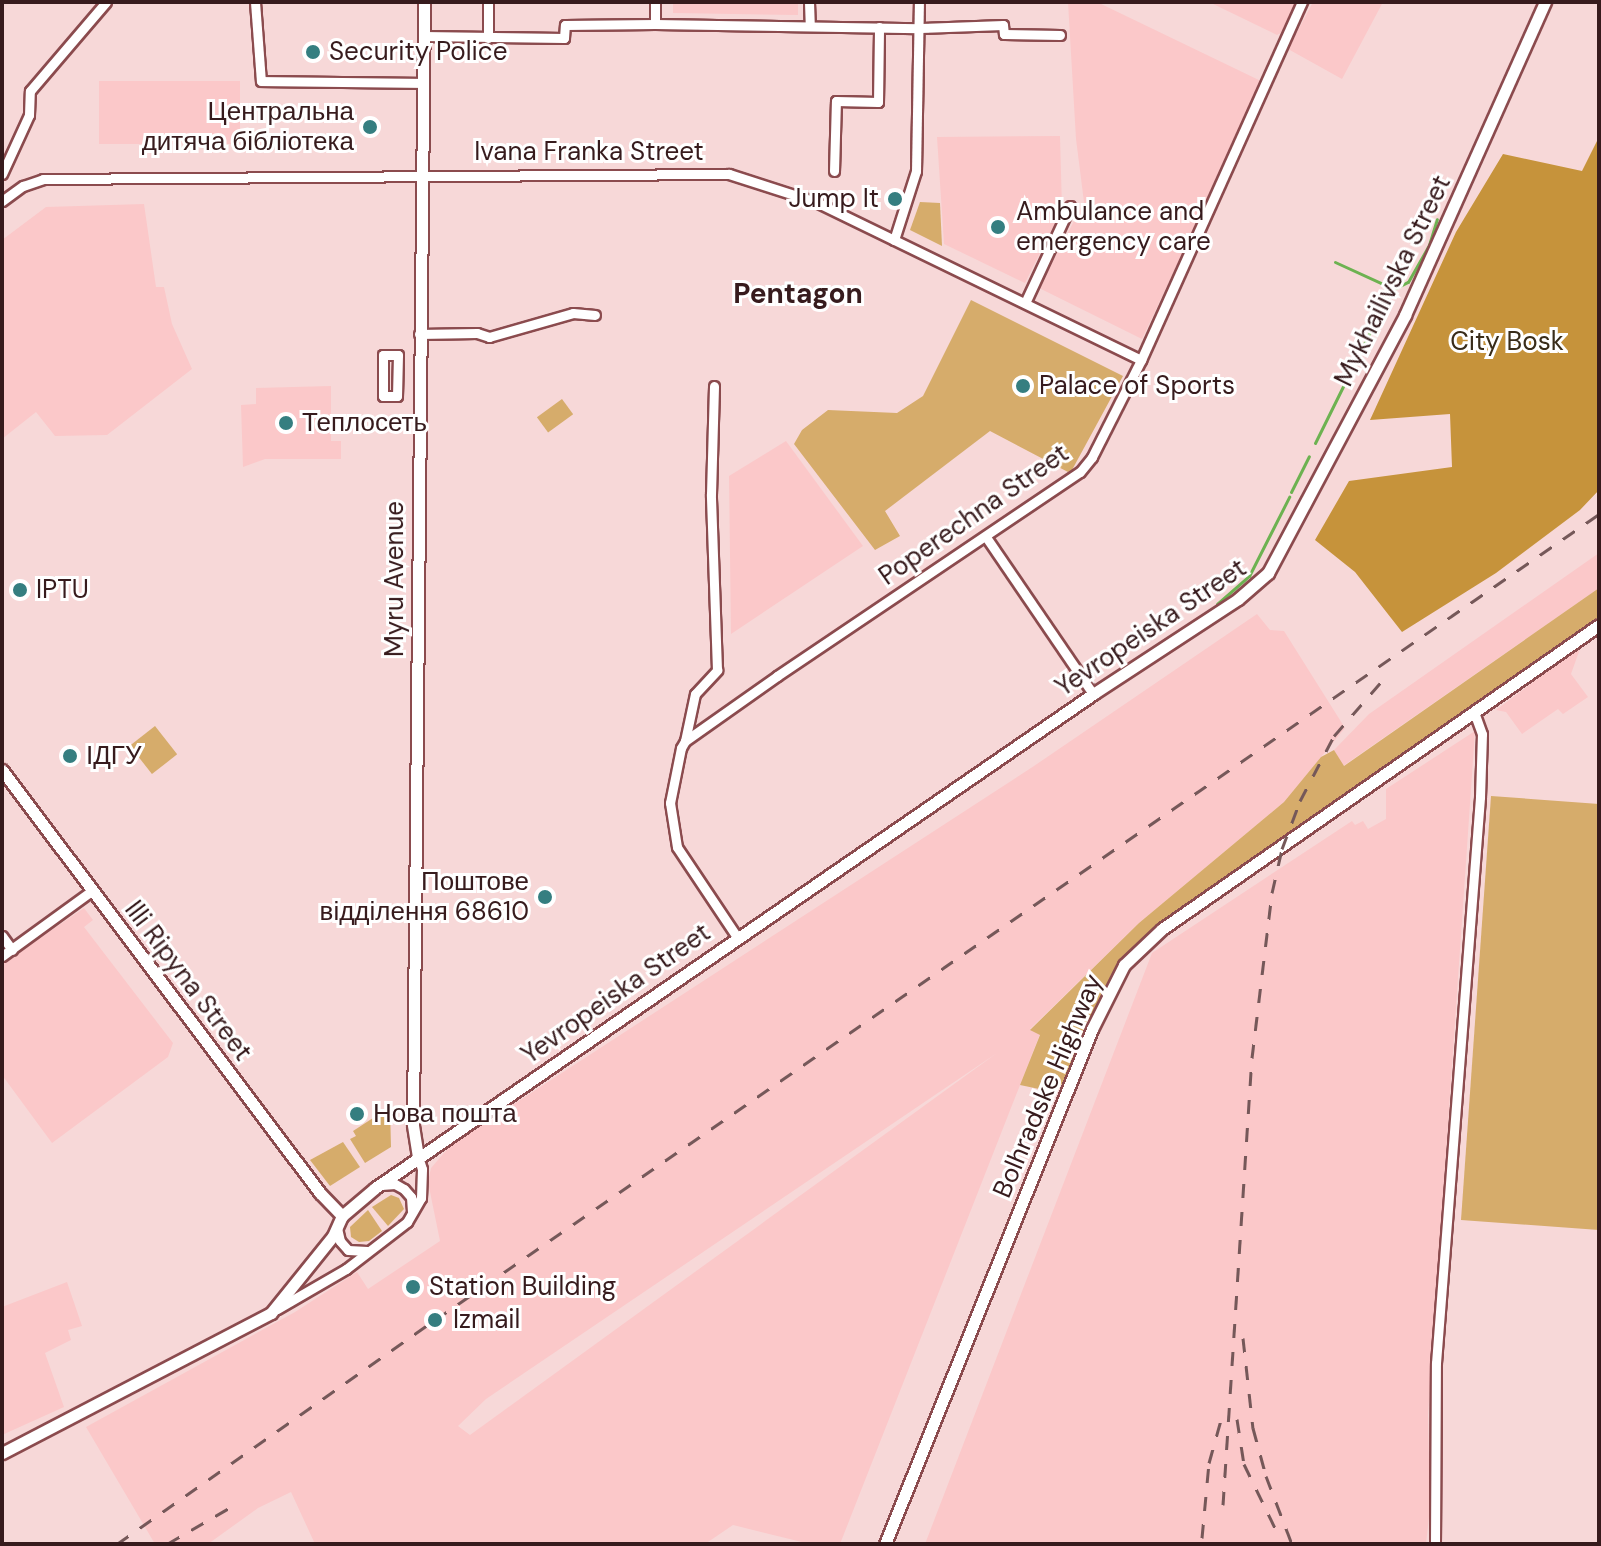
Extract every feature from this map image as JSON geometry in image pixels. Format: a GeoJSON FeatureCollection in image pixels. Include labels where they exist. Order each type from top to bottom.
{"type":"FeatureCollection","features":[{"type":"Feature","properties":{"kind":"main road","name":"Myru Avenue"},"geometry":{"type":"LineString","coordinates":[[418,1157],[413,1116],[424,2]]}},
{"type":"Feature","properties":{"kind":"main road","name":"Mykhailivska Street"},"geometry":{"type":"LineString","coordinates":[[1268,573],[1405,315],[1545,2]]}},
{"type":"Feature","properties":{"kind":"main road","name":"Yevropeiska Street"},"geometry":{"type":"LineString","coordinates":[[2,1453],[271,1313],[337,1228],[342,1216],[375,1188],[1093,694],[1238,599],[1268,573]]}},
{"type":"Feature","properties":{"kind":"main road","name":"Bolhradske Highway"},"geometry":{"type":"LineString","coordinates":[[885,1544],[1115,978],[1138,950],[1162,929],[1599,625]]}},
{"type":"Feature","properties":{"kind":"main road","name":"Illi Ripyna Street"},"geometry":{"type":"LineString","coordinates":[[2,770],[311,1182],[342,1216]]}},
{"type":"Feature","properties":{"kind":"street"},"geometry":{"type":"LineString","coordinates":[[2,174],[29,115],[30,91],[106,2]]}},
{"type":"Feature","properties":{"kind":"street"},"geometry":{"type":"LineString","coordinates":[[255,2],[261,81],[423,83]]}},
{"type":"Feature","properties":{"kind":"street"},"geometry":{"type":"LineString","coordinates":[[488,2],[488,38]]}},
{"type":"Feature","properties":{"kind":"street"},"geometry":{"type":"LineString","coordinates":[[655,2],[655,24]]}},
{"type":"Feature","properties":{"kind":"street"},"geometry":{"type":"LineString","coordinates":[[809,2],[810,26]]}},
{"type":"Feature","properties":{"kind":"street"},"geometry":{"type":"LineString","coordinates":[[894,240],[916,171],[919,2]]}},
{"type":"Feature","properties":{"kind":"street","name":"Poperechna Street"},"geometry":{"type":"LineString","coordinates":[[685,741],[1080,472],[1092,457],[1141,360],[1302,2]]}},
{"type":"Feature","properties":{"kind":"street"},"geometry":{"type":"LineString","coordinates":[[423,36],[564,38],[565,25],[655,24],[919,28],[1003,25],[1004,34],[1060,35]]}},
{"type":"Feature","properties":{"kind":"street"},"geometry":{"type":"LineString","coordinates":[[834,171],[836,101],[878,102],[879,27]]}},
{"type":"Feature","properties":{"kind":"street","name":"Ivana Franka Street"},"geometry":{"type":"LineString","coordinates":[[2,201],[23,186],[43,179],[729,174],[816,202],[1141,360]]}},
{"type":"Feature","properties":{"kind":"street"},"geometry":{"type":"LineString","coordinates":[[1025,303],[1070,206]]}},
{"type":"Feature","properties":{"kind":"street"},"geometry":{"type":"LineString","coordinates":[[419,334],[477,333],[489,337],[573,313],[595,315]]}},
{"type":"Feature","properties":{"kind":"street"},"geometry":{"type":"LineString","coordinates":[[714,386],[711,494],[717,670],[695,694],[685,741],[677,757],[670,803],[677,847],[737,937]]}},
{"type":"Feature","properties":{"kind":"street"},"geometry":{"type":"LineString","coordinates":[[986,537],[1093,694]]}},
{"type":"Feature","properties":{"kind":"street"},"geometry":{"type":"LineString","coordinates":[[1435,1544],[1437,1352],[1480,797],[1482,734],[1474,712]]}},
{"type":"Feature","properties":{"kind":"street"},"geometry":{"type":"LineString","coordinates":[[2,956],[93,890]]}},
{"type":"Feature","properties":{"kind":"street"},"geometry":{"type":"LineString","coordinates":[[2,936],[12,950]]}},
{"type":"Feature","properties":{"kind":"street"},"geometry":{"type":"LineString","coordinates":[[271,1313],[372,1249],[410,1218],[421,1198],[422,1169],[418,1157]]}},
{"type":"Feature","properties":{"kind":"street"},"geometry":{"type":"LineString","coordinates":[[375,1188],[390,1183],[404,1189],[412,1202],[410,1218]]}},
{"type":"Feature","properties":{"kind":"street"},"geometry":{"type":"LineString","coordinates":[[337,1228],[340,1241],[348,1250],[361,1253],[372,1249]]}},
{"type":"Feature","properties":{"kind":"street"},"geometry":{"type":"LineString","coordinates":[[302,1275],[313,1288]]}},
{"type":"Feature","properties":{"kind":"shaded area"},"geometry":{"type":"Polygon","coordinates":[[[673,2],[798,2],[798,15],[673,13],[673,2]]]}},
{"type":"Feature","properties":{"kind":"shaded area"},"geometry":{"type":"Polygon","coordinates":[[[1068,2],[1097,2],[1263,82],[1142,339],[1039,288],[1084,202],[1076,139],[1068,2]]]}},
{"type":"Feature","properties":{"kind":"shaded area"},"geometry":{"type":"Polygon","coordinates":[[[1209,2],[1297,2],[1284,31],[1277,35],[1209,2]]]}},
{"type":"Feature","properties":{"kind":"shaded area"},"geometry":{"type":"Polygon","coordinates":[[[1313,2],[1383,2],[1342,79],[1288,49],[1313,2]]]}},
{"type":"Feature","properties":{"kind":"shaded area"},"geometry":{"type":"Polygon","coordinates":[[[99,81],[240,81],[240,144],[99,144],[99,81]]]}},
{"type":"Feature","properties":{"kind":"shaded area","name":"Ambulance and emergency care"},"geometry":{"type":"Polygon","coordinates":[[[1060,136],[1062,209],[1025,283],[944,244],[937,137],[1060,136]]]}},
{"type":"Feature","properties":{"kind":"shaded area"},"geometry":{"type":"Polygon","coordinates":[[[920,202],[940,203],[942,246],[910,230],[920,202]]]}},
{"type":"Feature","properties":{"kind":"shaded area"},"geometry":{"type":"Polygon","coordinates":[[[144,204],[156,287],[164,287],[172,324],[192,369],[107,435],[55,436],[36,412],[2,439],[2,240],[46,207],[144,204]]]}},
{"type":"Feature","properties":{"kind":"shaded area"},"geometry":{"type":"Polygon","coordinates":[[[971,300],[1123,376],[1072,470],[1068,472],[990,431],[885,511],[900,536],[875,550],[794,444],[802,430],[828,410],[897,413],[923,396],[971,300]]]}},
{"type":"Feature","properties":{"kind":"shaded area","name":"Теплосеть"},"geometry":{"type":"Polygon","coordinates":[[[331,386],[331,441],[341,441],[341,459],[265,459],[243,467],[241,405],[256,404],[256,388],[331,386]]]}},
{"type":"Feature","properties":{"kind":"shaded area"},"geometry":{"type":"Polygon","coordinates":[[[562,399],[573,414],[548,433],[537,417],[562,399]]]}},
{"type":"Feature","properties":{"kind":"shaded area"},"geometry":{"type":"Polygon","coordinates":[[[786,441],[863,546],[731,634],[729,476],[786,441]]]}},
{"type":"Feature","properties":{"kind":"shaded area"},"geometry":{"type":"Polygon","coordinates":[[[1599,553],[1599,588],[1343,766],[1334,750],[1369,714],[1599,553]]]}},
{"type":"Feature","properties":{"kind":"shaded area"},"geometry":{"type":"Polygon","coordinates":[[[1599,588],[1599,617],[1147,934],[1111,975],[1066,1083],[1044,1090],[1020,1085],[1040,1035],[1030,1030],[1139,923],[1284,802],[1321,757],[1334,750],[1344,766],[1599,588]]]}},
{"type":"Feature","properties":{"kind":"shaded area"},"geometry":{"type":"Polygon","coordinates":[[[1257,614],[1270,630],[1284,631],[1345,728],[1284,802],[1139,923],[1030,1029],[1040,1034],[840,1544],[810,1544],[733,1525],[705,1544],[315,1544],[291,1492],[258,1508],[208,1544],[155,1544],[86,1427],[295,1312],[357,1272],[368,1289],[440,1241],[428,1182],[431,1168],[451,1145],[1034,766],[1257,614]],[[997,1053],[486,1399],[458,1426],[470,1435],[997,1053]]]}},
{"type":"Feature","properties":{"kind":"shaded area"},"geometry":{"type":"Polygon","coordinates":[[[1581,646],[1571,674],[1588,697],[1563,714],[1558,709],[1522,734],[1506,712],[1496,710],[1581,646]]]}},
{"type":"Feature","properties":{"kind":"shaded area"},"geometry":{"type":"Polygon","coordinates":[[[155,726],[177,754],[152,774],[130,746],[155,726]]]}},
{"type":"Feature","properties":{"kind":"shaded area"},"geometry":{"type":"Polygon","coordinates":[[[1475,731],[1428,1415],[1430,1508],[1426,1544],[925,1544],[1152,953],[1352,821],[1355,825],[1363,821],[1368,829],[1386,819],[1386,789],[1475,731]]]}},
{"type":"Feature","properties":{"kind":"shaded area"},"geometry":{"type":"Polygon","coordinates":[[[1491,796],[1599,804],[1599,1230],[1461,1220],[1491,796]]]}},
{"type":"Feature","properties":{"kind":"shaded area"},"geometry":{"type":"Polygon","coordinates":[[[84,908],[93,920],[84,927],[173,1043],[168,1057],[52,1143],[2,1075],[2,964],[84,908]]]}},
{"type":"Feature","properties":{"kind":"shaded area"},"geometry":{"type":"Polygon","coordinates":[[[390,1107],[391,1147],[365,1163],[350,1139],[356,1136],[353,1131],[390,1107]]]}},
{"type":"Feature","properties":{"kind":"shaded area"},"geometry":{"type":"Polygon","coordinates":[[[343,1142],[360,1167],[330,1186],[310,1160],[343,1142]]]}},
{"type":"Feature","properties":{"kind":"shaded area"},"geometry":{"type":"Polygon","coordinates":[[[391,1195],[399,1198],[404,1209],[388,1226],[372,1207],[391,1195]]]}},
{"type":"Feature","properties":{"kind":"shaded area"},"geometry":{"type":"Polygon","coordinates":[[[368,1210],[382,1231],[369,1241],[359,1242],[351,1237],[350,1227],[368,1210]]]}},
{"type":"Feature","properties":{"kind":"shaded area"},"geometry":{"type":"Polygon","coordinates":[[[67,1282],[82,1326],[68,1330],[71,1340],[45,1353],[64,1407],[2,1435],[2,1307],[67,1282]]]}},
{"type":"Feature","properties":{"kind":"green space","name":"City Bosk"},"geometry":{"type":"Polygon","coordinates":[[[1599,137],[1599,490],[1580,510],[1496,573],[1402,632],[1355,572],[1315,540],[1349,481],[1452,467],[1450,414],[1370,420],[1456,232],[1503,154],[1582,171],[1599,137]]]}},
{"type":"Feature","properties":{"kind":"waterway"},"geometry":{"type":"LineString","coordinates":[[1315,443],[1390,291],[1408,282],[1429,245],[1437,219]]}},
{"type":"Feature","properties":{"kind":"waterway"},"geometry":{"type":"LineString","coordinates":[[1335,262],[1385,285]]}},
{"type":"Feature","properties":{"kind":"waterway"},"geometry":{"type":"LineString","coordinates":[[1291,492],[1309,456]]}},
{"type":"Feature","properties":{"kind":"waterway"},"geometry":{"type":"LineString","coordinates":[[1217,604],[1249,576],[1289,497]]}},
{"type":"Feature","properties":{"kind":"railway"},"geometry":{"type":"LineString","coordinates":[[117,1544],[435,1320],[1599,514]]}},
{"type":"Feature","properties":{"kind":"railway"},"geometry":{"type":"LineString","coordinates":[[1223,1505],[1252,1058],[1272,893],[1282,849],[1300,801],[1334,736],[1381,682]]}},
{"type":"Feature","properties":{"kind":"railway"},"geometry":{"type":"LineString","coordinates":[[1243,1338],[1253,1428],[1266,1476],[1292,1544]]}},
{"type":"Feature","properties":{"kind":"railway"},"geometry":{"type":"LineString","coordinates":[[1202,1538],[1209,1463],[1222,1416]]}},
{"type":"Feature","properties":{"kind":"railway"},"geometry":{"type":"LineString","coordinates":[[1237,1419],[1244,1464],[1278,1534]]}},
{"type":"Feature","properties":{"kind":"railway"},"geometry":{"type":"LineString","coordinates":[[167,1544],[229,1508]]}},
{"type":"Feature","properties":{"kind":"place","name":"Security Police"},"geometry":{"type":"Point","coordinates":[313,52]}},
{"type":"Feature","properties":{"kind":"place","name":"Центральна дитяча бібліотека"},"geometry":{"type":"Point","coordinates":[370,127]}},
{"type":"Feature","properties":{"kind":"place","name":"Jump It"},"geometry":{"type":"Point","coordinates":[895,199]}},
{"type":"Feature","properties":{"kind":"place","name":"Ambulance and emergency care"},"geometry":{"type":"Point","coordinates":[998,227]}},
{"type":"Feature","properties":{"kind":"place","name":"Palace of Sports"},"geometry":{"type":"Point","coordinates":[1023,386]}},
{"type":"Feature","properties":{"kind":"place","name":"Теплосеть"},"geometry":{"type":"Point","coordinates":[286,423]}},
{"type":"Feature","properties":{"kind":"place","name":"IPTU"},"geometry":{"type":"Point","coordinates":[20,590]}},
{"type":"Feature","properties":{"kind":"place","name":"ІДГУ"},"geometry":{"type":"Point","coordinates":[70,756]}},
{"type":"Feature","properties":{"kind":"place","name":"Поштове відділення 68610"},"geometry":{"type":"Point","coordinates":[545,897]}},
{"type":"Feature","properties":{"kind":"place","name":"Нова пошта"},"geometry":{"type":"Point","coordinates":[357,1114]}},
{"type":"Feature","properties":{"kind":"place","name":"Station Building"},"geometry":{"type":"Point","coordinates":[413,1287]}},
{"type":"Feature","properties":{"kind":"place","name":"Izmail"},"geometry":{"type":"Point","coordinates":[435,1320]}},
{"type":"Feature","properties":{"kind":"district","name":"Pentagon"},"geometry":{"type":"Point","coordinates":[798,294]}}]}
